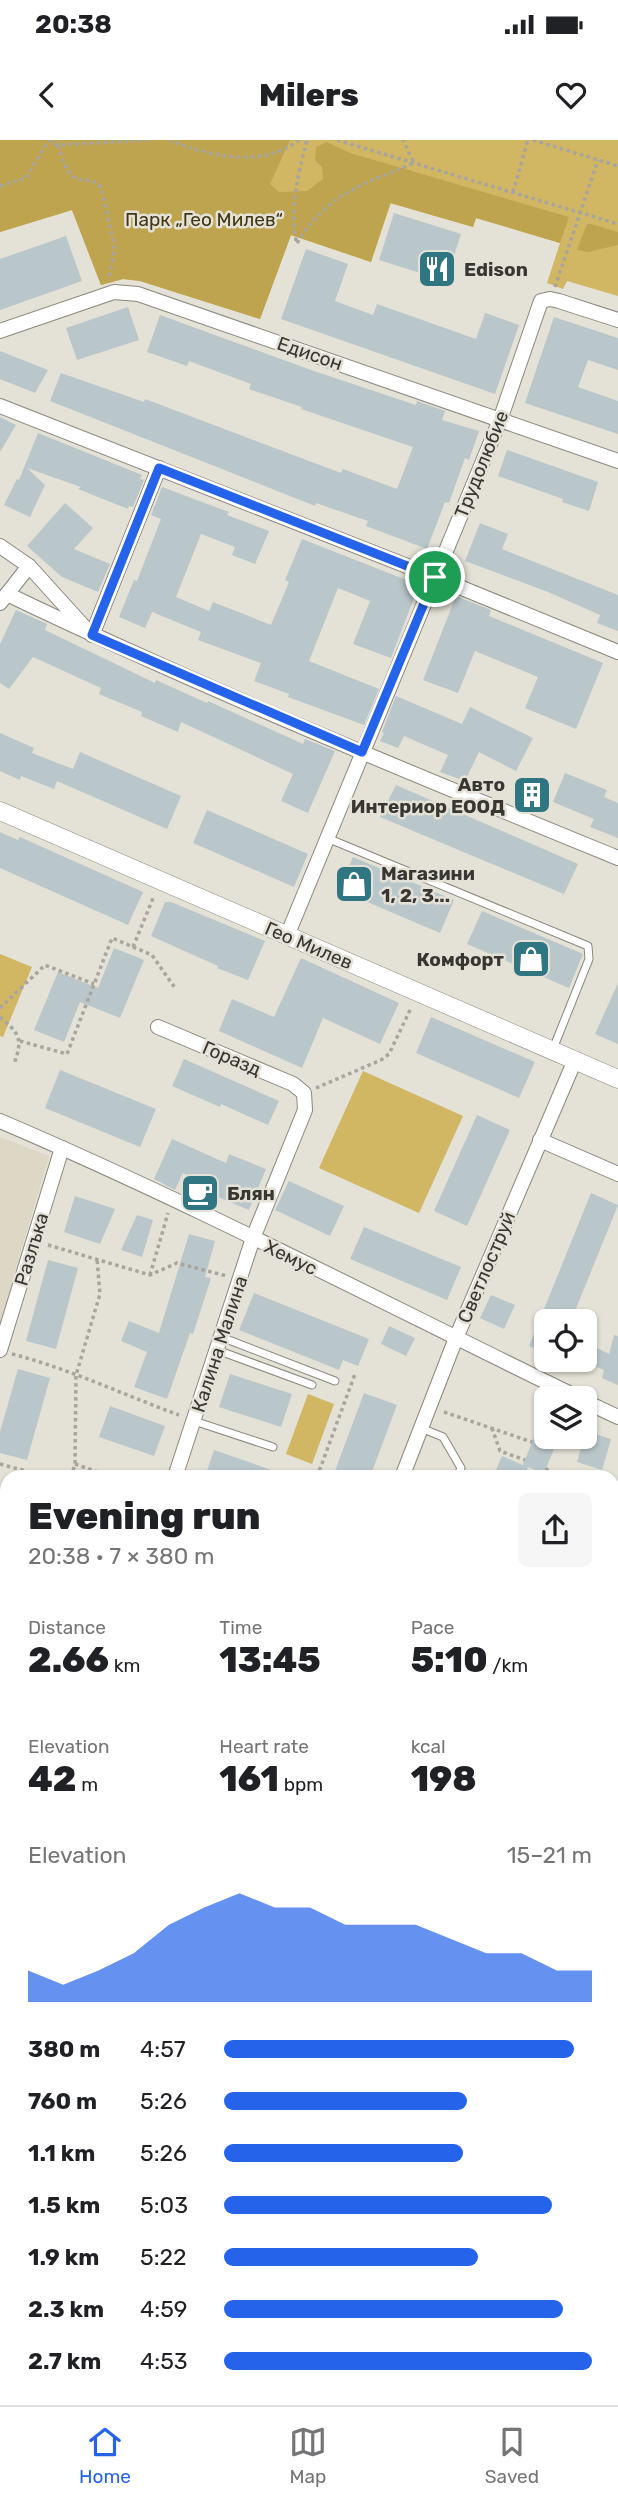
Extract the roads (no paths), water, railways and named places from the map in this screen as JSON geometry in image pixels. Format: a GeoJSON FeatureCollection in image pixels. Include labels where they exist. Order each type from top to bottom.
{"type":"FeatureCollection","features":[{"type":"Feature","properties":{"kind":"street","name":"Едисон"},"geometry":{"type":"LineString","coordinates":[[0,331],[123,291],[618,461]]}},
{"type":"Feature","properties":{"kind":"street","name":"Трудолюбие"},"geometry":{"type":"LineString","coordinates":[[287,936],[500,419],[546,300],[618,320]]}},
{"type":"Feature","properties":{"kind":"street"},"geometry":{"type":"LineString","coordinates":[[0,406],[618,652]]}},
{"type":"Feature","properties":{"kind":"street"},"geometry":{"type":"LineString","coordinates":[[92,635],[159,468]]}},
{"type":"Feature","properties":{"kind":"street"},"geometry":{"type":"LineString","coordinates":[[0,546],[29,566],[92,635]]}},
{"type":"Feature","properties":{"kind":"street"},"geometry":{"type":"LineString","coordinates":[[29,566],[4,599],[618,858]]}},
{"type":"Feature","properties":{"kind":"street","name":"Гео Милев"},"geometry":{"type":"LineString","coordinates":[[0,811],[618,1079]]}},
{"type":"Feature","properties":{"kind":"street","name":"Горазд"},"geometry":{"type":"LineString","coordinates":[[158,1027],[293,1084],[304,1093]]}},
{"type":"Feature","properties":{"kind":"street","name":"Светлоструй"},"geometry":{"type":"LineString","coordinates":[[405,1470],[456,1338],[575,1060]]}},
{"type":"Feature","properties":{"kind":"street","name":"Калина Малина"},"geometry":{"type":"LineString","coordinates":[[177,1470],[253,1238],[305,1110],[304,1093]]}},
{"type":"Feature","properties":{"kind":"street","name":"Хемус"},"geometry":{"type":"LineString","coordinates":[[0,1121],[253,1238],[554,1386]]}},
{"type":"Feature","properties":{"kind":"street"},"geometry":{"type":"LineString","coordinates":[[540,1140],[618,1174]]}},
{"type":"Feature","properties":{"kind":"street","name":"Разлъка"},"geometry":{"type":"LineString","coordinates":[[0,1350],[62,1148]]}},
{"type":"Feature","properties":{"kind":"street"},"geometry":{"type":"LineString","coordinates":[[597,1407],[618,1417]]}},
{"type":"Feature","properties":{"kind":"lane"},"geometry":{"type":"LineString","coordinates":[[327,838],[587,946],[589,959],[552,1050]]}},
{"type":"Feature","properties":{"kind":"lane"},"geometry":{"type":"LineString","coordinates":[[219,1343],[335,1381]]}},
{"type":"Feature","properties":{"kind":"lane"},"geometry":{"type":"LineString","coordinates":[[219,1343],[312,1385]]}},
{"type":"Feature","properties":{"kind":"lane"},"geometry":{"type":"LineString","coordinates":[[194,1421],[273,1447]]}},
{"type":"Feature","properties":{"kind":"lane"},"geometry":{"type":"LineString","coordinates":[[421,1428],[443,1437],[460,1470]]}},
{"type":"Feature","properties":{"kind":"place","name":"Edison"},"geometry":{"type":"Point","coordinates":[437,269]}},
{"type":"Feature","properties":{"kind":"place","name":"Авто Интериор ЕООД"},"geometry":{"type":"Point","coordinates":[532,795]}},
{"type":"Feature","properties":{"kind":"place","name":"Магазини 1, 2, 3..."},"geometry":{"type":"Point","coordinates":[354,884]}},
{"type":"Feature","properties":{"kind":"place","name":"Комфорт"},"geometry":{"type":"Point","coordinates":[531,959]}},
{"type":"Feature","properties":{"kind":"place","name":"Блян"},"geometry":{"type":"Point","coordinates":[200,1193]}},
{"type":"Feature","properties":{"kind":"park label","name":"Парк „Гео Милев“"},"geometry":{"type":"Point","coordinates":[204,219]}}]}
